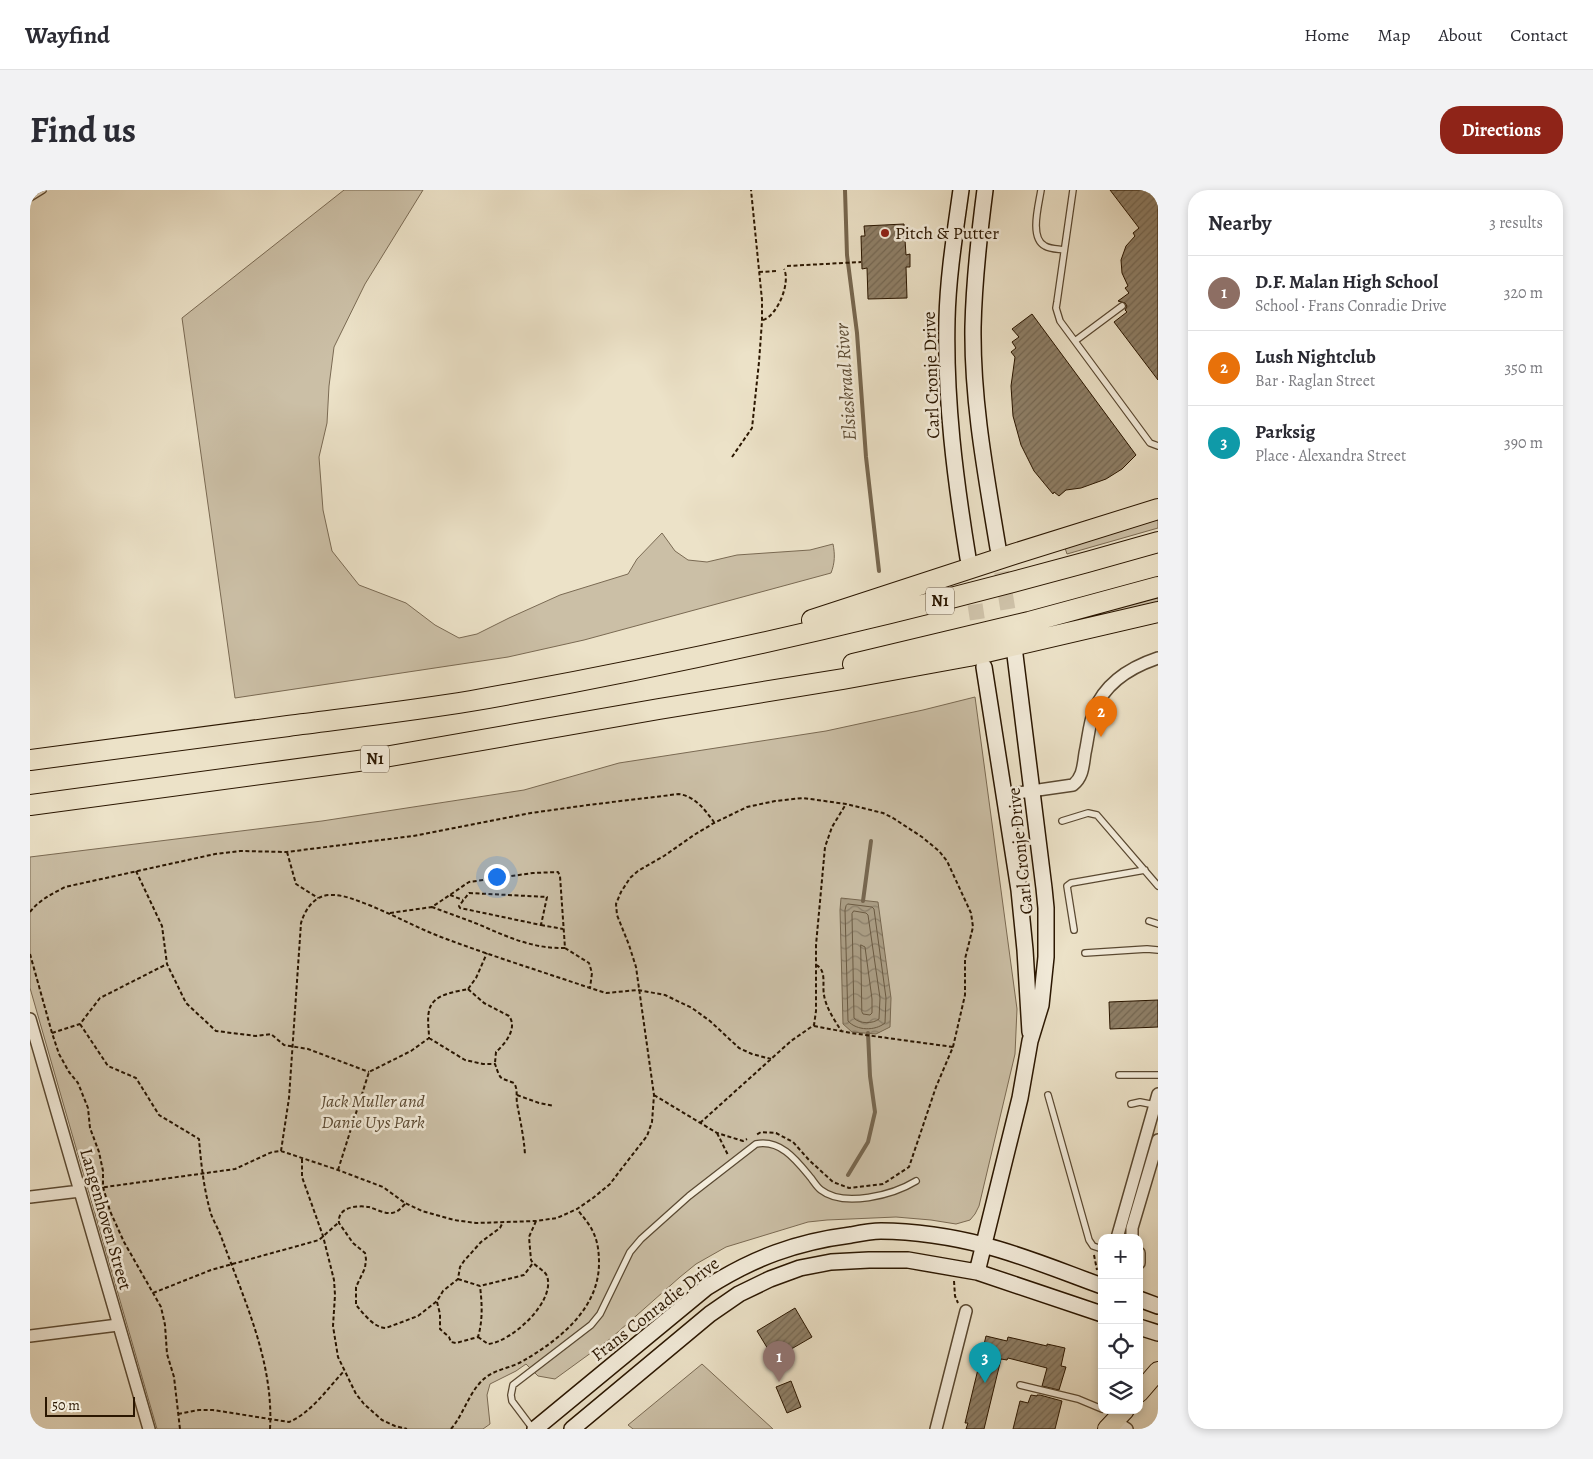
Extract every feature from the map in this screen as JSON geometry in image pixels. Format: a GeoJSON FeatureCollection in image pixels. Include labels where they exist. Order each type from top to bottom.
{"type":"FeatureCollection","features":[{"type":"Feature","properties":{"kind":"highway"},"geometry":{"type":"LineString","coordinates":[[721,652],[842,610],[1158,509]]}},
{"type":"Feature","properties":{"kind":"highway","name":"N1"},"geometry":{"type":"LineString","coordinates":[[30,760],[370,716],[469,701],[595,678],[877,617],[1158,542]]}},
{"type":"Feature","properties":{"kind":"highway","name":"N1"},"geometry":{"type":"LineString","coordinates":[[30,805],[373,759],[659,709],[964,638],[1158,587]]}},
{"type":"Feature","properties":{"kind":"highway"},"geometry":{"type":"LineString","coordinates":[[659,709],[969,656],[1158,612]]}},
{"type":"Feature","properties":{"kind":"main road","name":"Carl Cronje Drive"},"geometry":{"type":"LineString","coordinates":[[961,190],[949,282],[946,351],[950,432],[968,558]]}},
{"type":"Feature","properties":{"kind":"main road"},"geometry":{"type":"LineString","coordinates":[[985,190],[974,290],[974,371],[981,447],[998,548]]}},
{"type":"Feature","properties":{"kind":"main road","name":"Carl Cronje Drive"},"geometry":{"type":"LineString","coordinates":[[978,1272],[1020,1098],[1030,1041],[1041,1005],[1046,949],[1046,908],[1015,655]]}},
{"type":"Feature","properties":{"kind":"main road","name":"Carl Cronje Drive"},"geometry":{"type":"LineString","coordinates":[[984,667],[1020,898],[1030,1041]]}},
{"type":"Feature","properties":{"kind":"main road","name":"Frans Conradie Drive"},"geometry":{"type":"LineString","coordinates":[[534,1429],[706,1288],[733,1271],[763,1257],[797,1245],[832,1237],[880,1231],[904,1232],[984,1245],[1098,1279]]}},
{"type":"Feature","properties":{"kind":"main road"},"geometry":{"type":"LineString","coordinates":[[572,1429],[710,1314],[739,1294],[770,1279],[800,1268],[831,1262],[908,1260],[978,1272],[1098,1313]]}},
{"type":"Feature","properties":{"kind":"main road"},"geometry":{"type":"LineString","coordinates":[[1143,1300],[1158,1306]]}},
{"type":"Feature","properties":{"kind":"main road"},"geometry":{"type":"LineString","coordinates":[[1143,1328],[1158,1333]]}},
{"type":"Feature","properties":{"kind":"main road"},"geometry":{"type":"LineString","coordinates":[[1143,1388],[1158,1371]]}},
{"type":"Feature","properties":{"kind":"street"},"geometry":{"type":"LineString","coordinates":[[1004,795],[1073,785],[1078,780],[1083,766],[1093,712],[1100,697],[1116,680],[1128,671],[1158,658]]}},
{"type":"Feature","properties":{"kind":"street","name":"Langenhoven Street"},"geometry":{"type":"LineString","coordinates":[[30,1018],[36,1061],[84,1190],[118,1325],[149,1429]]}},
{"type":"Feature","properties":{"kind":"street"},"geometry":{"type":"LineString","coordinates":[[1118,1234],[1156,1100]]}},
{"type":"Feature","properties":{"kind":"street"},"geometry":{"type":"LineString","coordinates":[[1132,1234],[1132,1228],[1158,1140]]}},
{"type":"Feature","properties":{"kind":"street"},"geometry":{"type":"LineString","coordinates":[[30,1197],[84,1190]]}},
{"type":"Feature","properties":{"kind":"street"},"geometry":{"type":"LineString","coordinates":[[936,1429],[966,1311]]}},
{"type":"Feature","properties":{"kind":"street"},"geometry":{"type":"LineString","coordinates":[[30,1336],[118,1325]]}},
{"type":"Feature","properties":{"kind":"lane"},"geometry":{"type":"LineString","coordinates":[[30,198],[44,190]]}},
{"type":"Feature","properties":{"kind":"lane"},"geometry":{"type":"LineString","coordinates":[[1041,190],[1036,228],[1037,237],[1041,244],[1048,248],[1064,250]]}},
{"type":"Feature","properties":{"kind":"lane"},"geometry":{"type":"LineString","coordinates":[[1073,190],[1056,308],[1060,321],[1150,443],[1158,446]]}},
{"type":"Feature","properties":{"kind":"lane"},"geometry":{"type":"LineString","coordinates":[[1075,341],[1122,306]]}},
{"type":"Feature","properties":{"kind":"lane"},"geometry":{"type":"LineString","coordinates":[[1062,821],[1088,813],[1097,815],[1158,886]]}},
{"type":"Feature","properties":{"kind":"lane"},"geometry":{"type":"LineString","coordinates":[[1074,930],[1067,886],[1071,883],[1144,870]]}},
{"type":"Feature","properties":{"kind":"lane"},"geometry":{"type":"LineString","coordinates":[[1149,921],[1158,924]]}},
{"type":"Feature","properties":{"kind":"lane"},"geometry":{"type":"LineString","coordinates":[[1085,953],[1158,950]]}},
{"type":"Feature","properties":{"kind":"lane"},"geometry":{"type":"LineString","coordinates":[[1119,1075],[1158,1075]]}},
{"type":"Feature","properties":{"kind":"lane"},"geometry":{"type":"LineString","coordinates":[[1048,1094],[1089,1240],[1093,1246],[1098,1248]]}},
{"type":"Feature","properties":{"kind":"lane"},"geometry":{"type":"LineString","coordinates":[[1131,1104],[1156,1100]]}},
{"type":"Feature","properties":{"kind":"lane"},"geometry":{"type":"LineString","coordinates":[[534,1429],[512,1401],[513,1385],[592,1325],[600,1314],[630,1252],[641,1238],[690,1196],[756,1144],[765,1142],[783,1148],[799,1162],[821,1190],[836,1198],[870,1198],[908,1186],[916,1181]]}},
{"type":"Feature","properties":{"kind":"lane"},"geometry":{"type":"LineString","coordinates":[[1020,1385],[1078,1399],[1112,1418]]}},
{"type":"Feature","properties":{"kind":"path"},"geometry":{"type":"LineString","coordinates":[[732,457],[752,428],[760,362],[762,321],[751,190]]}},
{"type":"Feature","properties":{"kind":"path"},"geometry":{"type":"LineString","coordinates":[[787,266],[861,262]]}},
{"type":"Feature","properties":{"kind":"path"},"geometry":{"type":"LineString","coordinates":[[762,321],[769,318],[779,302],[785,287],[786,276],[784,270]]}},
{"type":"Feature","properties":{"kind":"path"},"geometry":{"type":"LineString","coordinates":[[759,272],[778,271]]}},
{"type":"Feature","properties":{"kind":"path"},"geometry":{"type":"LineString","coordinates":[[30,912],[35,905],[65,887],[215,854],[240,851],[287,852],[413,836],[530,813],[670,795],[689,796],[701,805],[714,823]]}},
{"type":"Feature","properties":{"kind":"path"},"geometry":{"type":"LineString","coordinates":[[84,1190],[235,1169],[272,1152],[281,1151],[383,1187],[405,1203],[422,1211],[454,1220],[476,1223],[536,1221],[557,1218],[576,1209],[610,1184],[635,1153],[652,1122],[654,1095],[634,960],[617,915],[616,904],[630,878],[694,834],[747,807],[803,798],[846,804],[888,815],[922,837],[948,861],[971,913],[973,927],[965,959],[965,995],[953,1047],[936,1087],[909,1167],[883,1184],[849,1188],[833,1182],[793,1142],[776,1133],[761,1132],[755,1135]]}},
{"type":"Feature","properties":{"kind":"path"},"geometry":{"type":"LineString","coordinates":[[814,1026],[816,1011],[816,945],[825,847],[832,827],[846,804]]}},
{"type":"Feature","properties":{"kind":"path"},"geometry":{"type":"LineString","coordinates":[[287,852],[296,884],[318,898]]}},
{"type":"Feature","properties":{"kind":"path"},"geometry":{"type":"LineString","coordinates":[[136,871],[162,926],[167,964],[186,1003],[216,1032],[256,1036],[269,1034],[284,1045],[308,1049],[369,1072]]}},
{"type":"Feature","properties":{"kind":"path"},"geometry":{"type":"LineString","coordinates":[[390,914],[432,907],[469,882],[533,872],[558,872],[560,876],[565,948]]}},
{"type":"Feature","properties":{"kind":"path"},"geometry":{"type":"LineString","coordinates":[[541,925],[547,897],[469,893],[459,906],[460,908],[541,925],[563,929]]}},
{"type":"Feature","properties":{"kind":"path"},"geometry":{"type":"LineString","coordinates":[[281,1151],[289,1098],[301,923],[304,914],[318,898],[328,895],[345,896],[447,940],[606,993],[638,990],[665,995],[679,1000],[710,1021],[739,1048],[771,1059]]}},
{"type":"Feature","properties":{"kind":"path"},"geometry":{"type":"LineString","coordinates":[[450,895],[463,900]]}},
{"type":"Feature","properties":{"kind":"path"},"geometry":{"type":"LineString","coordinates":[[432,907],[503,936],[548,949],[565,948],[589,963],[592,973],[590,988]]}},
{"type":"Feature","properties":{"kind":"path"},"geometry":{"type":"LineString","coordinates":[[429,1038],[429,1009],[432,1004],[442,996],[468,989],[476,978],[487,953]]}},
{"type":"Feature","properties":{"kind":"path"},"geometry":{"type":"LineString","coordinates":[[30,954],[59,1054],[84,1094],[88,1108],[90,1128],[100,1152],[103,1187],[110,1211],[124,1242],[161,1307],[167,1354],[174,1378],[180,1429]]}},
{"type":"Feature","properties":{"kind":"path"},"geometry":{"type":"LineString","coordinates":[[52,1032],[80,1024],[100,998],[167,964]]}},
{"type":"Feature","properties":{"kind":"path"},"geometry":{"type":"LineString","coordinates":[[816,965],[822,971],[824,996],[832,1016],[842,1032]]}},
{"type":"Feature","properties":{"kind":"path"},"geometry":{"type":"LineString","coordinates":[[468,989],[484,1003],[509,1016],[511,1020],[511,1029],[504,1046],[496,1052],[495,1064],[499,1077],[502,1080],[514,1083],[516,1086],[526,1155]]}},
{"type":"Feature","properties":{"kind":"path"},"geometry":{"type":"LineString","coordinates":[[80,1024],[108,1066],[136,1078],[159,1115],[199,1139],[202,1174],[212,1216],[250,1312],[262,1354],[268,1385],[270,1429]]}},
{"type":"Feature","properties":{"kind":"path"},"geometry":{"type":"LineString","coordinates":[[700,1123],[791,1041],[814,1026],[842,1032],[953,1047]]}},
{"type":"Feature","properties":{"kind":"path"},"geometry":{"type":"LineString","coordinates":[[429,1038],[465,1060],[483,1064],[495,1064]]}},
{"type":"Feature","properties":{"kind":"path"},"geometry":{"type":"LineString","coordinates":[[338,1170],[369,1072],[411,1051],[429,1038]]}},
{"type":"Feature","properties":{"kind":"path"},"geometry":{"type":"LineString","coordinates":[[517,1095],[539,1104],[554,1106]]}},
{"type":"Feature","properties":{"kind":"path"},"geometry":{"type":"LineString","coordinates":[[654,1095],[717,1133],[743,1141],[749,1138]]}},
{"type":"Feature","properties":{"kind":"path"},"geometry":{"type":"LineString","coordinates":[[717,1133],[732,1163]]}},
{"type":"Feature","properties":{"kind":"path"},"geometry":{"type":"LineString","coordinates":[[302,1159],[302,1177],[323,1236],[334,1280],[333,1326],[338,1357],[356,1394],[364,1404],[382,1420],[394,1426],[407,1429]]}},
{"type":"Feature","properties":{"kind":"path"},"geometry":{"type":"LineString","coordinates":[[405,1203],[394,1213],[387,1213],[367,1207],[346,1209],[340,1214],[339,1223],[353,1243],[366,1253],[365,1268],[356,1287],[356,1306],[382,1328],[418,1316],[437,1302],[443,1291],[458,1279],[460,1267],[464,1261],[481,1242],[500,1228],[503,1222]]}},
{"type":"Feature","properties":{"kind":"path"},"geometry":{"type":"LineString","coordinates":[[452,1429],[477,1386],[485,1378],[495,1372],[522,1362],[557,1338],[579,1318],[589,1303],[596,1289],[599,1253],[592,1230],[576,1209]]}},
{"type":"Feature","properties":{"kind":"path"},"geometry":{"type":"LineString","coordinates":[[478,1337],[488,1344],[502,1341],[520,1329],[540,1308],[546,1292],[548,1276],[531,1260],[530,1237],[536,1221]]}},
{"type":"Feature","properties":{"kind":"path"},"geometry":{"type":"LineString","coordinates":[[153,1293],[211,1270],[319,1240],[339,1223]]}},
{"type":"Feature","properties":{"kind":"path"},"geometry":{"type":"LineString","coordinates":[[1093,1246],[1100,1279]]}},
{"type":"Feature","properties":{"kind":"path"},"geometry":{"type":"LineString","coordinates":[[458,1279],[480,1286],[524,1275],[533,1263]]}},
{"type":"Feature","properties":{"kind":"path"},"geometry":{"type":"LineString","coordinates":[[954,1278],[955,1296],[959,1306],[966,1311]]}},
{"type":"Feature","properties":{"kind":"path"},"geometry":{"type":"LineString","coordinates":[[478,1337],[481,1326],[482,1302],[480,1286]]}},
{"type":"Feature","properties":{"kind":"path"},"geometry":{"type":"LineString","coordinates":[[437,1302],[440,1314],[440,1329],[448,1336],[451,1342],[456,1343],[478,1337]]}},
{"type":"Feature","properties":{"kind":"path"},"geometry":{"type":"LineString","coordinates":[[178,1414],[213,1410],[288,1422],[296,1419],[344,1371]]}},
{"type":"Feature","properties":{"kind":"green space"},"geometry":{"type":"Polygon","coordinates":[[[344,190],[423,190],[365,284],[334,347],[327,423],[319,457],[323,510],[332,551],[359,585],[406,603],[435,625],[459,638],[477,634],[560,595],[628,574],[637,559],[662,533],[675,551],[688,560],[707,562],[737,555],[810,550],[833,544],[834,558],[831,573],[584,640],[508,657],[235,698],[182,318],[344,190]]]}},
{"type":"Feature","properties":{"kind":"green space"},"geometry":{"type":"Polygon","coordinates":[[[1158,516],[1158,528],[1067,554],[1065,548],[1158,516]]]}},
{"type":"Feature","properties":{"kind":"green space"},"geometry":{"type":"Polygon","coordinates":[[[1158,596],[1158,603],[1037,632],[1037,630],[1158,596]]]}},
{"type":"Feature","properties":{"kind":"green space","name":"Jack Muller and Danie Uys Park"},"geometry":{"type":"Polygon","coordinates":[[[975,697],[1017,1009],[1015,1054],[979,1206],[970,1220],[956,1224],[896,1217],[808,1222],[726,1247],[696,1264],[610,1339],[555,1379],[538,1376],[526,1364],[490,1384],[487,1395],[490,1424],[483,1429],[157,1429],[30,988],[30,857],[322,821],[524,790],[619,763],[826,731],[975,697]]]}},
{"type":"Feature","properties":{"kind":"green space"},"geometry":{"type":"Polygon","coordinates":[[[702,1364],[773,1429],[633,1429],[628,1425],[702,1364]]]}},
{"type":"Feature","properties":{"kind":"water"},"geometry":{"type":"Polygon","coordinates":[[[841,898],[878,902],[891,998],[890,1027],[876,1034],[852,1032],[843,1024],[841,898]]]}},
{"type":"Feature","properties":{"kind":"building"},"geometry":{"type":"Polygon","coordinates":[[[1110,190],[1158,190],[1158,380],[1114,322],[1127,312],[1125,310],[1127,306],[1125,303],[1118,301],[1129,293],[1125,288],[1128,286],[1122,273],[1121,260],[1126,246],[1135,236],[1133,233],[1139,228],[1110,190]]]}},
{"type":"Feature","properties":{"kind":"building"},"geometry":{"type":"Polygon","coordinates":[[[904,224],[906,255],[910,254],[910,267],[906,267],[907,298],[868,299],[867,268],[862,269],[861,236],[865,236],[864,226],[904,224]]]}},
{"type":"Feature","properties":{"kind":"building"},"geometry":{"type":"Polygon","coordinates":[[[1032,314],[1136,455],[1122,469],[1106,479],[1081,488],[1066,490],[1059,496],[1054,492],[1053,494],[1034,471],[1021,445],[1013,416],[1011,386],[1015,357],[1011,352],[1016,348],[1012,342],[1019,337],[1012,329],[1032,314]]]}},
{"type":"Feature","properties":{"kind":"building"},"geometry":{"type":"Polygon","coordinates":[[[1158,1000],[1158,1027],[1110,1029],[1109,1002],[1158,1000]]]}},
{"type":"Feature","properties":{"kind":"building"},"geometry":{"type":"Polygon","coordinates":[[[795,1308],[812,1337],[774,1359],[757,1331],[795,1308]]]}},
{"type":"Feature","properties":{"kind":"building"},"geometry":{"type":"Polygon","coordinates":[[[986,1336],[1007,1341],[1008,1337],[1065,1348],[1061,1366],[1066,1367],[1059,1390],[1042,1386],[1047,1368],[1008,1358],[1007,1360],[1001,1359],[984,1429],[966,1429],[968,1423],[965,1423],[986,1336]]]}},
{"type":"Feature","properties":{"kind":"building"},"geometry":{"type":"Polygon","coordinates":[[[791,1381],[801,1407],[787,1413],[776,1387],[791,1381]]]}},
{"type":"Feature","properties":{"kind":"building"},"geometry":{"type":"Polygon","coordinates":[[[1031,1395],[1040,1395],[1062,1401],[1055,1429],[1013,1429],[1020,1401],[1028,1403],[1031,1395]]]}},
{"type":"Feature","properties":{"kind":"waterway","name":"Elsieskraal River"},"geometry":{"type":"LineString","coordinates":[[845,190],[847,255],[857,333],[866,457],[879,571]]}},
{"type":"Feature","properties":{"kind":"waterway","name":"Elsieskraal River"},"geometry":{"type":"LineString","coordinates":[[863,901],[871,841]]}},
{"type":"Feature","properties":{"kind":"waterway","name":"Elsieskraal River"},"geometry":{"type":"LineString","coordinates":[[848,1175],[868,1142],[875,1112],[870,1076],[868,1033]]}},
{"type":"Feature","properties":{"kind":"tunnel"},"geometry":{"type":"LineString","coordinates":[[998,549],[1012,635]]}},
{"type":"Feature","properties":{"kind":"tunnel"},"geometry":{"type":"LineString","coordinates":[[968,559],[981,643]]}},
{"type":"Feature","properties":{"kind":"place","name":"Pitch & Putter"},"geometry":{"type":"Point","coordinates":[885,233]}},
{"type":"Feature","properties":{"kind":"place","name":"Lush Nightclub"},"geometry":{"type":"Point","coordinates":[1101,737]}},
{"type":"Feature","properties":{"kind":"place","name":"D.F. Malan High School"},"geometry":{"type":"Point","coordinates":[779,1382]}},
{"type":"Feature","properties":{"kind":"place","name":"Parksig"},"geometry":{"type":"Point","coordinates":[985,1383]}}]}
